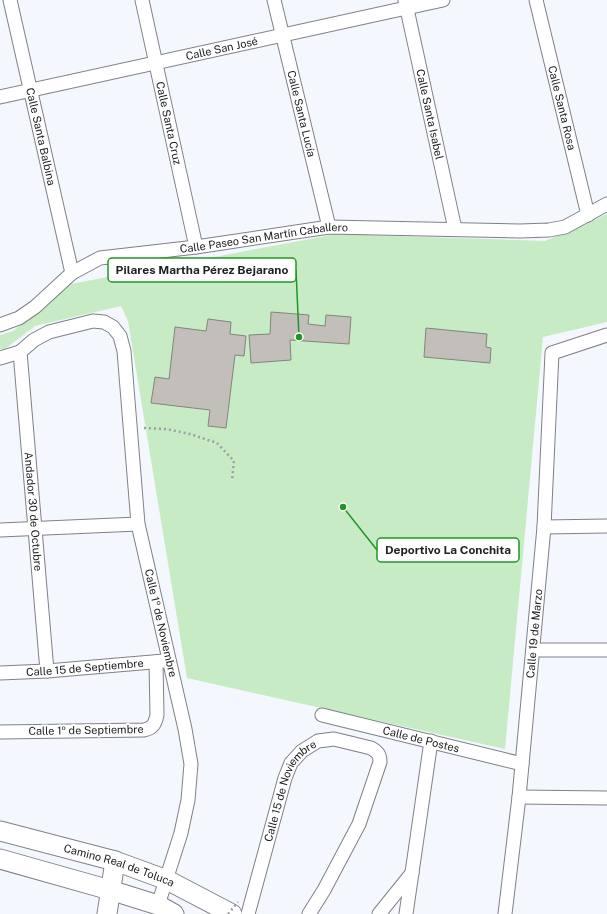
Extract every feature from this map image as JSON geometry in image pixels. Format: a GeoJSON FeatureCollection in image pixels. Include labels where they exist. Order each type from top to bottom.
{"type":"FeatureCollection","features":[{"type":"Feature","properties":{"kind":"main road","name":"Camino Real de Toluca"},"geometry":{"type":"LineString","coordinates":[[0,831],[115,861],[167,880],[235,908]]}},
{"type":"Feature","properties":{"kind":"main road"},"geometry":{"type":"LineString","coordinates":[[0,859],[110,890],[166,910]]}},
{"type":"Feature","properties":{"kind":"main road"},"geometry":{"type":"LineString","coordinates":[[107,914],[115,861]]}},
{"type":"Feature","properties":{"kind":"street","name":"Calle Santa Balbina"},"geometry":{"type":"LineString","coordinates":[[10,0],[72,273]]}},
{"type":"Feature","properties":{"kind":"street","name":"Calle Santa Cruz"},"geometry":{"type":"LineString","coordinates":[[142,0],[196,247]]}},
{"type":"Feature","properties":{"kind":"street","name":"Calle Santa Lucía"},"geometry":{"type":"LineString","coordinates":[[274,0],[329,227]]}},
{"type":"Feature","properties":{"kind":"street","name":"Calle San José"},"geometry":{"type":"LineString","coordinates":[[0,97],[282,36],[405,4],[443,0]]}},
{"type":"Feature","properties":{"kind":"street","name":"Calle Santa Rosa"},"geometry":{"type":"LineString","coordinates":[[536,0],[588,215]]}},
{"type":"Feature","properties":{"kind":"street","name":"Calle Santa Isabel"},"geometry":{"type":"LineString","coordinates":[[405,4],[455,229]]}},
{"type":"Feature","properties":{"kind":"street","name":"Calle Paseo San Martín Caballero"},"geometry":{"type":"LineString","coordinates":[[0,325],[19,318],[30,311],[72,273],[100,258],[196,247],[329,227],[549,230],[565,227],[607,204]]}},
{"type":"Feature","properties":{"kind":"street","name":"Calle 1º de Noviembre"},"geometry":{"type":"LineString","coordinates":[[20,352],[34,340],[50,332],[93,321],[104,322],[113,327],[120,336],[124,351],[138,524],[170,661],[191,764],[188,800],[181,833],[167,880],[166,910]]}},
{"type":"Feature","properties":{"kind":"street","name":"Calle 19 de Marzo"},"geometry":{"type":"LineString","coordinates":[[505,914],[534,650],[544,527],[552,353],[607,335]]}},
{"type":"Feature","properties":{"kind":"street"},"geometry":{"type":"LineString","coordinates":[[0,358],[20,352]]}},
{"type":"Feature","properties":{"kind":"street","name":"Andador 30 de Octubre"},"geometry":{"type":"LineString","coordinates":[[20,352],[47,671]]}},
{"type":"Feature","properties":{"kind":"street"},"geometry":{"type":"LineString","coordinates":[[0,530],[34,527],[138,524]]}},
{"type":"Feature","properties":{"kind":"street"},"geometry":{"type":"LineString","coordinates":[[544,527],[607,526]]}},
{"type":"Feature","properties":{"kind":"street"},"geometry":{"type":"LineString","coordinates":[[534,650],[607,650]]}},
{"type":"Feature","properties":{"kind":"street","name":"Calle 15 de Septiembre"},"geometry":{"type":"LineString","coordinates":[[0,673],[47,671],[170,661]]}},
{"type":"Feature","properties":{"kind":"street","name":"Calle 1º de Septiembre"},"geometry":{"type":"LineString","coordinates":[[0,732],[144,730],[150,728],[155,724],[157,716],[156,662]]}},
{"type":"Feature","properties":{"kind":"street","name":"Calle de Postes"},"geometry":{"type":"LineString","coordinates":[[322,715],[522,764]]}},
{"type":"Feature","properties":{"kind":"street","name":"Calle 15 de Noviembre"},"geometry":{"type":"LineString","coordinates":[[248,914],[284,778],[291,763],[302,751],[318,741],[334,739],[371,748],[380,756],[380,762],[359,824],[324,890],[309,914]]}},
{"type":"Feature","properties":{"kind":"street"},"geometry":{"type":"LineString","coordinates":[[406,914],[431,741]]}},
{"type":"Feature","properties":{"kind":"street"},"geometry":{"type":"LineString","coordinates":[[519,797],[607,798]]}},
{"type":"Feature","properties":{"kind":"street"},"geometry":{"type":"LineString","coordinates":[[379,914],[412,873]]}},
{"type":"Feature","properties":{"kind":"path"},"geometry":{"type":"LineString","coordinates":[[130,431],[146,427],[166,429],[217,442],[234,461],[232,480]]}},
{"type":"Feature","properties":{"kind":"path"},"geometry":{"type":"LineString","coordinates":[[228,914],[235,908]]}},
{"type":"Feature","properties":{"kind":"green space"},"geometry":{"type":"Polygon","coordinates":[[[607,214],[607,322],[543,337],[505,749],[187,678],[128,321],[121,306],[35,326],[5,349],[0,349],[0,335],[13,331],[71,284],[336,234],[545,241],[607,214]]]}},
{"type":"Feature","properties":{"kind":"building"},"geometry":{"type":"Polygon","coordinates":[[[271,312],[309,315],[308,324],[325,326],[326,315],[351,317],[349,344],[290,340],[291,360],[251,363],[249,335],[270,334],[271,312]]]}},
{"type":"Feature","properties":{"kind":"building"},"geometry":{"type":"Polygon","coordinates":[[[208,319],[231,322],[230,334],[246,336],[244,356],[235,355],[226,428],[208,426],[210,410],[151,403],[155,377],[169,379],[175,327],[206,331],[208,319]]]}},
{"type":"Feature","properties":{"kind":"building"},"geometry":{"type":"Polygon","coordinates":[[[426,328],[487,334],[486,347],[491,348],[490,363],[424,357],[426,328]]]}},
{"type":"Feature","properties":{"kind":"place","name":"Pilares Martha Pérez Bejarano"},"geometry":{"type":"Point","coordinates":[299,337]}},
{"type":"Feature","properties":{"kind":"place","name":"Deportivo La Conchita"},"geometry":{"type":"Point","coordinates":[343,507]}}]}
